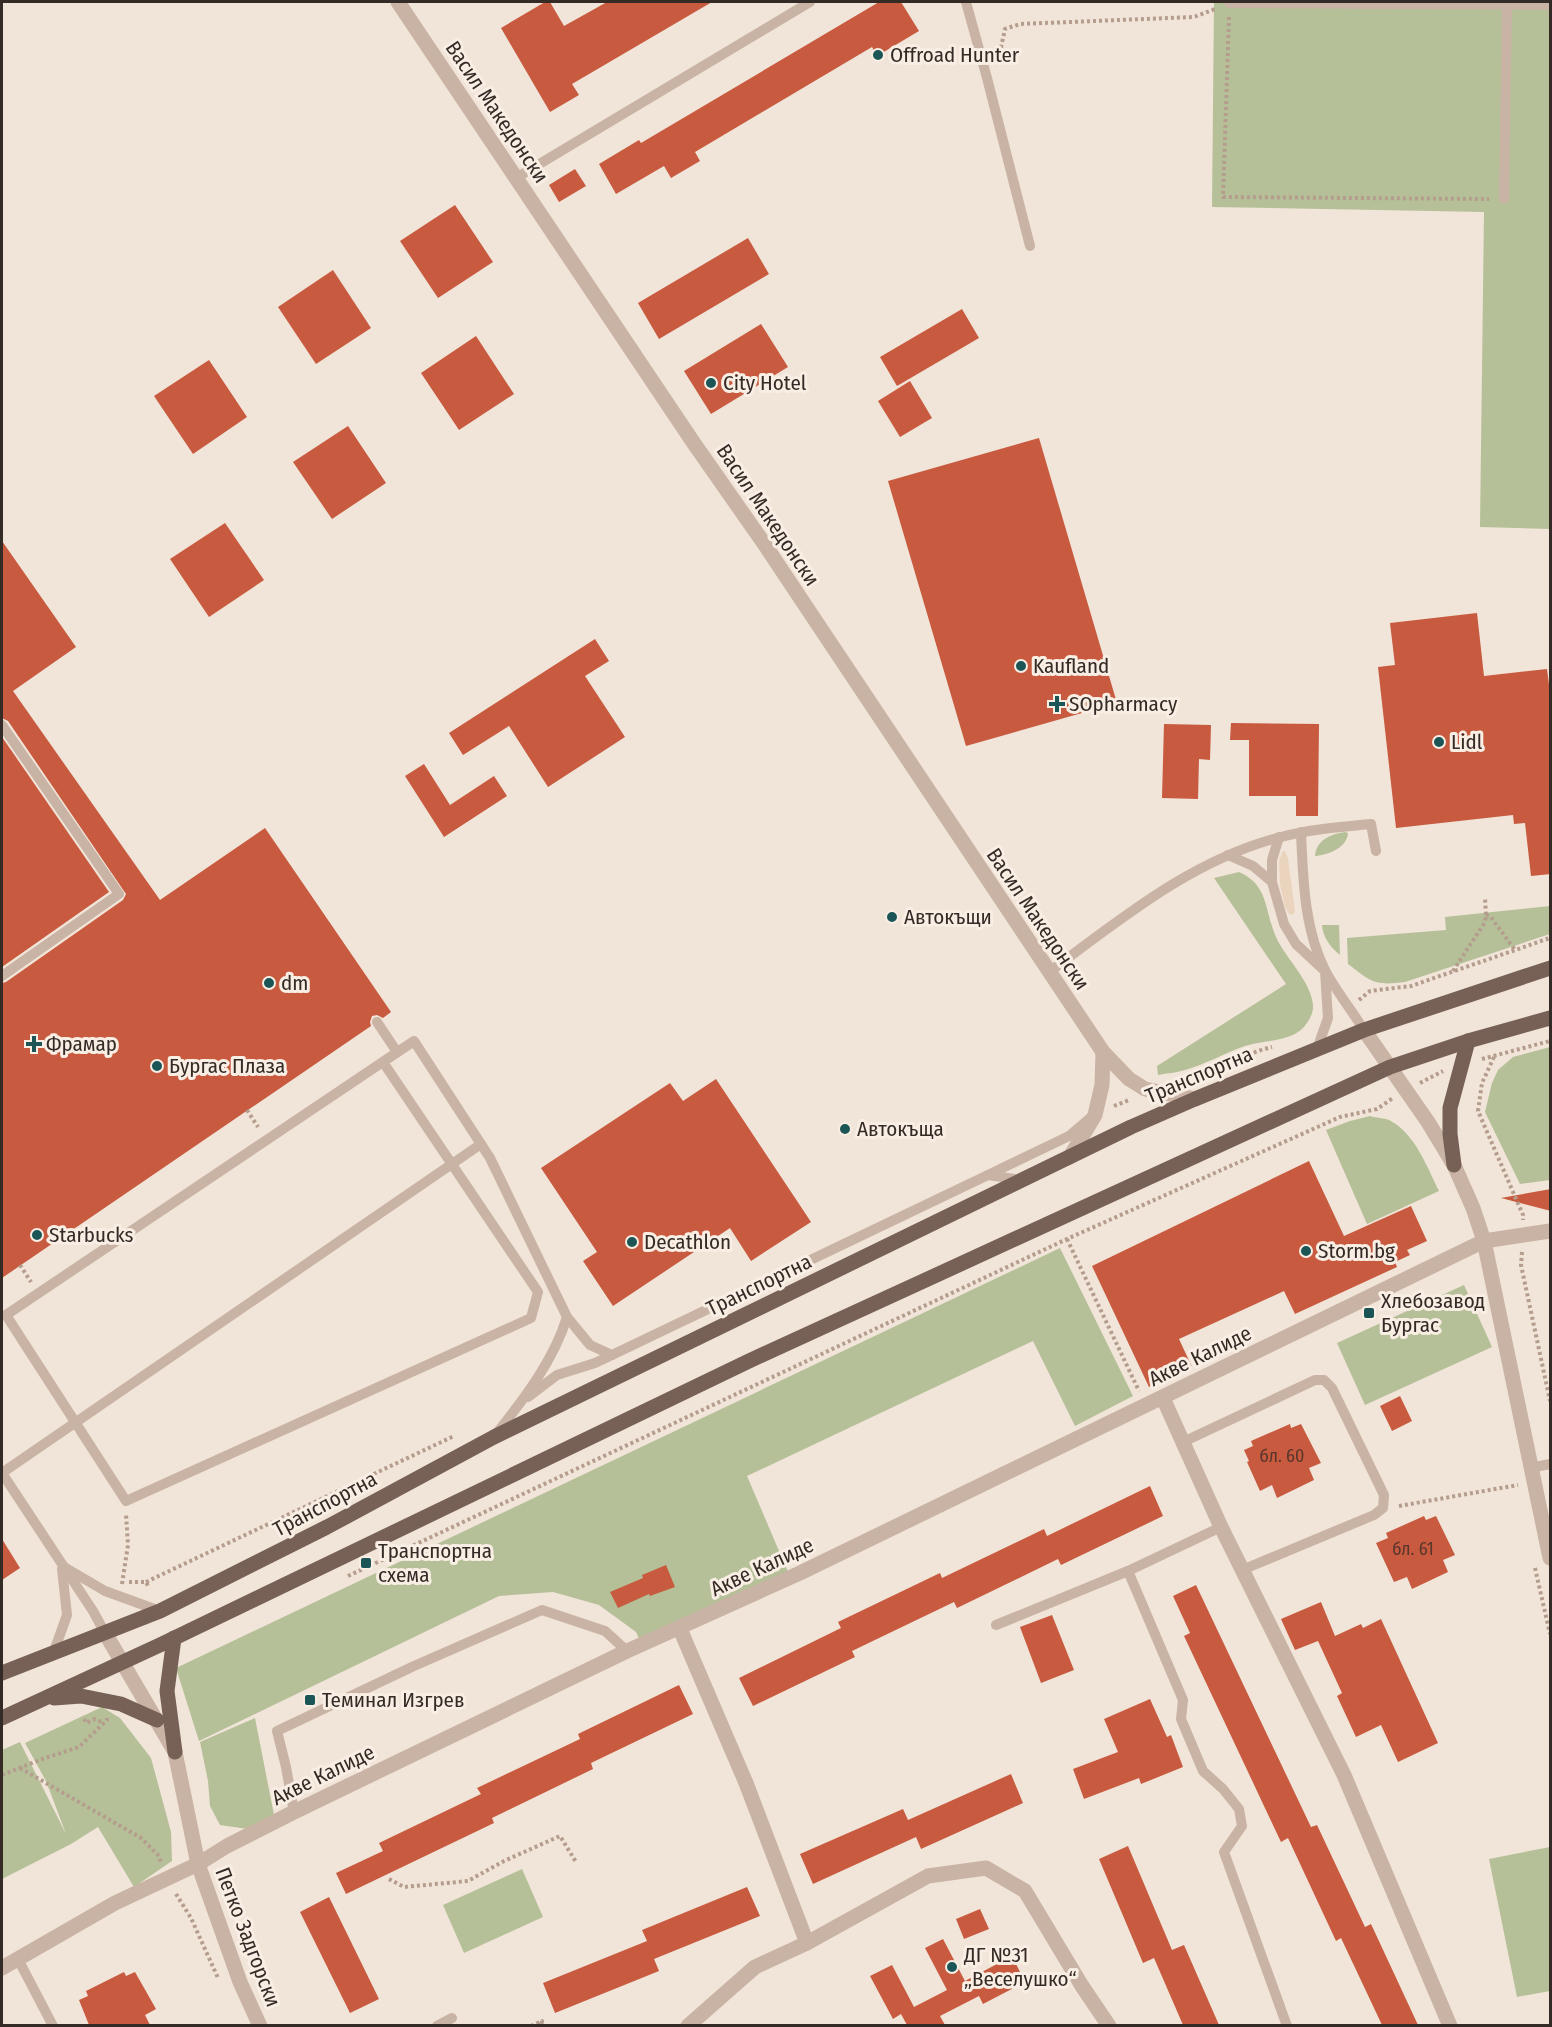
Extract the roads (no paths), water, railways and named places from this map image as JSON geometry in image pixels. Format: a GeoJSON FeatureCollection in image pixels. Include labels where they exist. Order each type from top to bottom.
{"type":"FeatureCollection","features":[{"type":"Feature","properties":{"kind":"main road","name":"Транспортна"},"geometry":{"type":"LineString","coordinates":[[2,1673],[160,1611],[327,1527],[494,1437],[1022,1180],[1195,1099],[1364,1030],[1551,968]]}},
{"type":"Feature","properties":{"kind":"main road"},"geometry":{"type":"LineString","coordinates":[[2,1718],[122,1663],[749,1361],[1390,1067],[1551,1017]]}},
{"type":"Feature","properties":{"kind":"main road"},"geometry":{"type":"LineString","coordinates":[[1454,1165],[1450,1134],[1450,1108],[1468,1041]]}},
{"type":"Feature","properties":{"kind":"main road"},"geometry":{"type":"LineString","coordinates":[[174,1638],[167,1691],[175,1752]]}},
{"type":"Feature","properties":{"kind":"main road"},"geometry":{"type":"LineString","coordinates":[[42,1699],[81,1696],[122,1704],[157,1720]]}},
{"type":"Feature","properties":{"kind":"street","name":"Васил Македонски"},"geometry":{"type":"LineString","coordinates":[[398,2],[765,545],[1103,1052],[1129,1079],[1145,1089],[1195,1099]]}},
{"type":"Feature","properties":{"kind":"street"},"geometry":{"type":"LineString","coordinates":[[1364,1030],[1428,1122],[1454,1165],[1473,1208],[1484,1240],[1551,1558]]}},
{"type":"Feature","properties":{"kind":"street"},"geometry":{"type":"LineString","coordinates":[[1070,1157],[1095,1115],[1102,1085],[1103,1052]]}},
{"type":"Feature","properties":{"kind":"street","name":"Акве Калиде"},"geometry":{"type":"LineString","coordinates":[[2,1968],[115,1903],[198,1864],[227,1846],[294,1812],[627,1651],[800,1574],[1484,1240],[1551,1231]]}},
{"type":"Feature","properties":{"kind":"street"},"geometry":{"type":"LineString","coordinates":[[1163,1398],[1221,1527],[1344,1775],[1450,2025]]}},
{"type":"Feature","properties":{"kind":"street"},"geometry":{"type":"LineString","coordinates":[[680,1629],[746,1783],[807,1943]]}},
{"type":"Feature","properties":{"kind":"street","name":"Петко Задгорски"},"geometry":{"type":"LineString","coordinates":[[105,1633],[175,1752],[198,1864],[240,1982],[260,2025]]}},
{"type":"Feature","properties":{"kind":"street"},"geometry":{"type":"LineString","coordinates":[[688,2025],[755,1967],[807,1943],[928,1876],[986,1868],[1025,1891],[1082,1986],[1109,2025]]}},
{"type":"Feature","properties":{"kind":"lane"},"geometry":{"type":"LineString","coordinates":[[516,178],[810,2]]}},
{"type":"Feature","properties":{"kind":"lane"},"geometry":{"type":"LineString","coordinates":[[966,2],[1029,246]]}},
{"type":"Feature","properties":{"kind":"lane"},"geometry":{"type":"LineString","coordinates":[[1229,2],[1507,6],[1547,4]]}},
{"type":"Feature","properties":{"kind":"lane"},"geometry":{"type":"LineString","coordinates":[[1504,199],[1507,6]]}},
{"type":"Feature","properties":{"kind":"lane"},"geometry":{"type":"LineString","coordinates":[[2,724],[119,894],[2,976]]}},
{"type":"Feature","properties":{"kind":"lane"},"geometry":{"type":"LineString","coordinates":[[1049,972],[1179,881],[1205,865],[1228,855],[1279,837],[1301,832],[1371,824],[1376,851]]}},
{"type":"Feature","properties":{"kind":"lane"},"geometry":{"type":"LineString","coordinates":[[1301,832],[1305,898],[1309,922],[1325,971],[1328,1018],[1317,1049]]}},
{"type":"Feature","properties":{"kind":"lane"},"geometry":{"type":"LineString","coordinates":[[1279,837],[1272,860],[1272,882],[1284,924],[1296,944],[1325,971],[1364,1030]]}},
{"type":"Feature","properties":{"kind":"lane"},"geometry":{"type":"LineString","coordinates":[[1228,855],[1253,866],[1272,882]]}},
{"type":"Feature","properties":{"kind":"lane"},"geometry":{"type":"LineString","coordinates":[[377,1022],[398,1052]]}},
{"type":"Feature","properties":{"kind":"lane"},"geometry":{"type":"LineString","coordinates":[[383,1062],[538,1292],[531,1318],[126,1501],[4,1317],[414,1041],[490,1158],[567,1317],[590,1345],[612,1355]]}},
{"type":"Feature","properties":{"kind":"lane"},"geometry":{"type":"LineString","coordinates":[[521,1402],[557,1376],[596,1363],[1069,1136],[1095,1115]]}},
{"type":"Feature","properties":{"kind":"lane"},"geometry":{"type":"LineString","coordinates":[[105,1633],[93,1611],[2,1473],[481,1144]]}},
{"type":"Feature","properties":{"kind":"lane"},"geometry":{"type":"LineString","coordinates":[[988,1175],[1022,1180]]}},
{"type":"Feature","properties":{"kind":"lane"},"geometry":{"type":"LineString","coordinates":[[494,1437],[521,1402],[553,1350],[567,1317]]}},
{"type":"Feature","properties":{"kind":"lane"},"geometry":{"type":"LineString","coordinates":[[1183,1442],[1315,1380],[1324,1380],[1332,1388],[1384,1496],[1383,1508],[1374,1515],[1242,1570]]}},
{"type":"Feature","properties":{"kind":"lane"},"geometry":{"type":"LineString","coordinates":[[1532,1475],[1551,1464]]}},
{"type":"Feature","properties":{"kind":"lane"},"geometry":{"type":"LineString","coordinates":[[996,1625],[1128,1571],[1221,1527]]}},
{"type":"Feature","properties":{"kind":"lane"},"geometry":{"type":"LineString","coordinates":[[62,1566],[105,1591],[160,1611]]}},
{"type":"Feature","properties":{"kind":"lane"},"geometry":{"type":"LineString","coordinates":[[53,1654],[67,1616],[62,1566]]}},
{"type":"Feature","properties":{"kind":"lane"},"geometry":{"type":"LineString","coordinates":[[1128,1571],[1183,1700],[1181,1719],[1203,1771],[1223,1788],[1239,1809],[1242,1826],[1224,1852],[1287,2025]]}},
{"type":"Feature","properties":{"kind":"lane"},"geometry":{"type":"LineString","coordinates":[[294,1812],[277,1731],[414,1666],[542,1610],[605,1631],[627,1651]]}},
{"type":"Feature","properties":{"kind":"lane"},"geometry":{"type":"LineString","coordinates":[[18,1959],[53,2025]]}},
{"type":"Feature","properties":{"kind":"lane"},"geometry":{"type":"LineString","coordinates":[[437,2025],[452,2018]]}},
{"type":"Feature","properties":{"kind":"place","name":"Offroad Hunter"},"geometry":{"type":"Point","coordinates":[878,55]}},
{"type":"Feature","properties":{"kind":"place","name":"City Hotel"},"geometry":{"type":"Point","coordinates":[711,383]}},
{"type":"Feature","properties":{"kind":"place","name":"Kaufland"},"geometry":{"type":"Point","coordinates":[1021,666]}},
{"type":"Feature","properties":{"kind":"place","name":"SOpharmacy"},"geometry":{"type":"Point","coordinates":[1057,704]}},
{"type":"Feature","properties":{"kind":"place","name":"Lidl"},"geometry":{"type":"Point","coordinates":[1439,742]}},
{"type":"Feature","properties":{"kind":"place","name":"Автокъщи"},"geometry":{"type":"Point","coordinates":[892,917]}},
{"type":"Feature","properties":{"kind":"place","name":"dm"},"geometry":{"type":"Point","coordinates":[269,983]}},
{"type":"Feature","properties":{"kind":"place","name":"Фрамар"},"geometry":{"type":"Point","coordinates":[34,1044]}},
{"type":"Feature","properties":{"kind":"place","name":"Бургас Плаза"},"geometry":{"type":"Point","coordinates":[157,1066]}},
{"type":"Feature","properties":{"kind":"place","name":"Автокъща"},"geometry":{"type":"Point","coordinates":[845,1129]}},
{"type":"Feature","properties":{"kind":"place","name":"Starbucks"},"geometry":{"type":"Point","coordinates":[37,1235]}},
{"type":"Feature","properties":{"kind":"place","name":"Decathlon"},"geometry":{"type":"Point","coordinates":[632,1242]}},
{"type":"Feature","properties":{"kind":"place","name":"Storm.bg"},"geometry":{"type":"Point","coordinates":[1306,1251]}},
{"type":"Feature","properties":{"kind":"place","name":"Хлебозавод Бургас"},"geometry":{"type":"Point","coordinates":[1369,1313]}},
{"type":"Feature","properties":{"kind":"place","name":"Транспортна схема"},"geometry":{"type":"Point","coordinates":[366,1563]}},
{"type":"Feature","properties":{"kind":"place","name":"Теминал Изгрев"},"geometry":{"type":"Point","coordinates":[310,1700]}},
{"type":"Feature","properties":{"kind":"place","name":"ДГ №31 „Веселушко“"},"geometry":{"type":"Point","coordinates":[952,1967]}}]}
